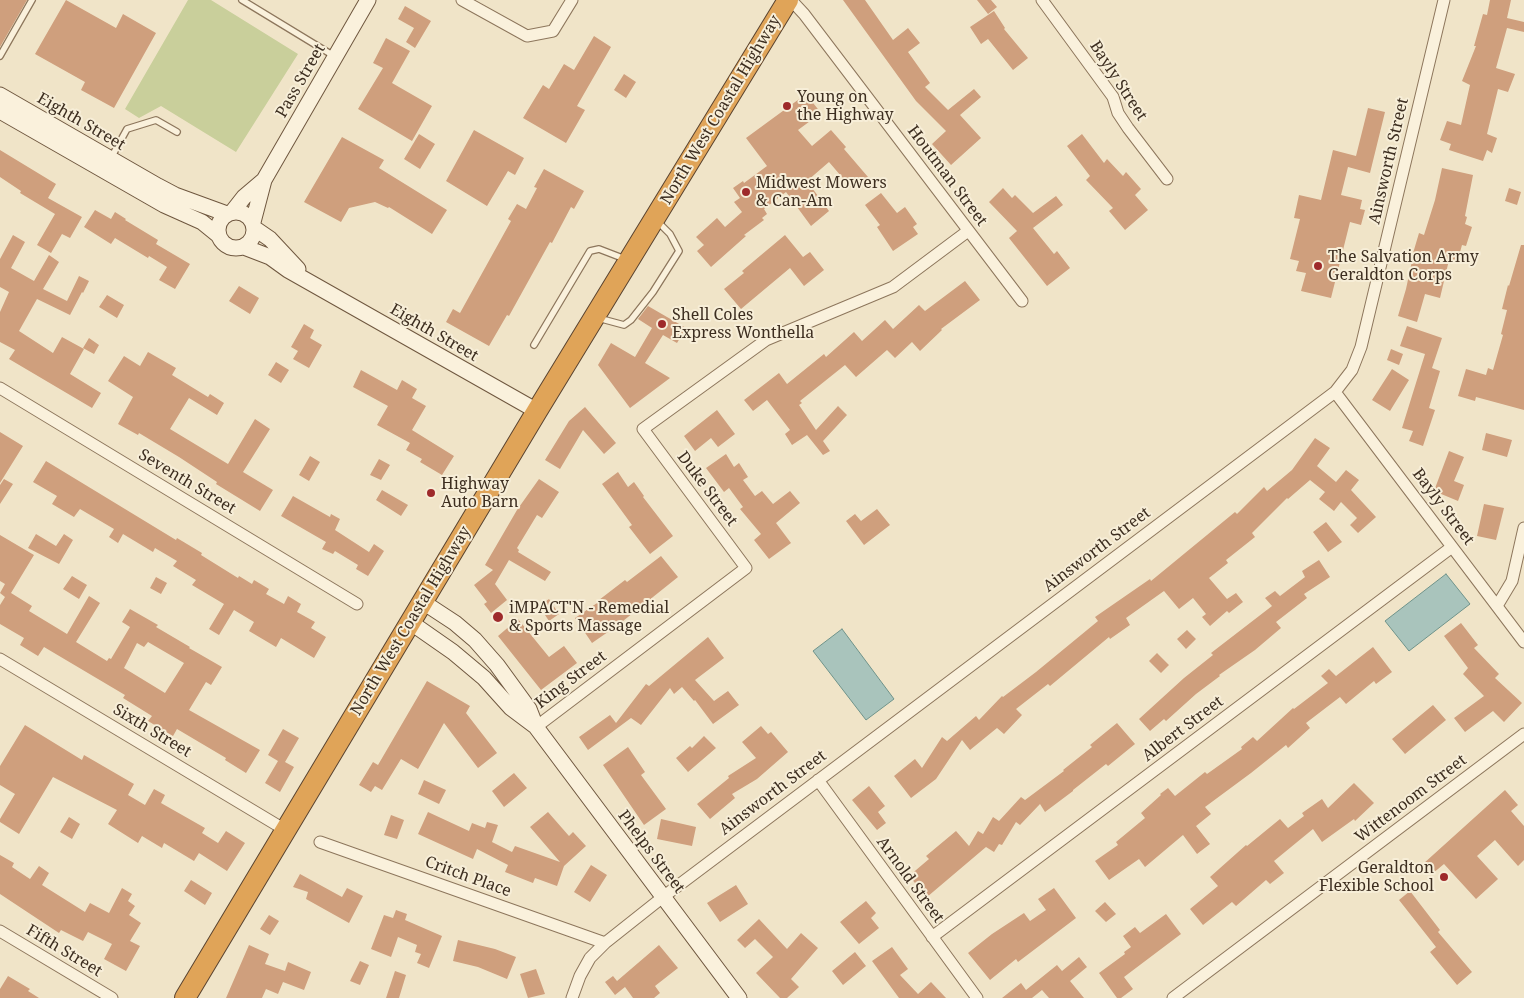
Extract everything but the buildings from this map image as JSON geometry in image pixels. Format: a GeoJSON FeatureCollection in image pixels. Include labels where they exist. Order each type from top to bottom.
{"type":"FeatureCollection","features":[{"type":"Feature","properties":{"kind":"highway","name":"North West Coastal Highway"},"geometry":{"type":"LineString","coordinates":[[654,219],[776,0]]}},
{"type":"Feature","properties":{"kind":"highway","name":"North West Coastal Highway"},"geometry":{"type":"LineString","coordinates":[[186,998],[537,411],[789,0]]}},
{"type":"Feature","properties":{"kind":"street","name":"Pass Street"},"geometry":{"type":"LineString","coordinates":[[254,225],[264,180],[368,0]]}},
{"type":"Feature","properties":{"kind":"street"},"geometry":{"type":"LineString","coordinates":[[462,0],[527,36],[553,31],[572,0]]}},
{"type":"Feature","properties":{"kind":"street","name":"Houtman Street"},"geometry":{"type":"LineString","coordinates":[[789,0],[810,22],[1022,301]]}},
{"type":"Feature","properties":{"kind":"street","name":"Bayly Street"},"geometry":{"type":"LineString","coordinates":[[1042,0],[1113,97],[1118,113],[1128,128],[1167,179]]}},
{"type":"Feature","properties":{"kind":"street","name":"Ainsworth Street"},"geometry":{"type":"LineString","coordinates":[[572,998],[580,976],[590,958],[605,943],[704,865],[1335,392],[1352,370],[1361,347],[1444,0]]}},
{"type":"Feature","properties":{"kind":"street","name":"Eighth Street"},"geometry":{"type":"LineString","coordinates":[[0,95],[164,204],[202,222],[218,235]]}},
{"type":"Feature","properties":{"kind":"street","name":"Eighth Street"},"geometry":{"type":"LineString","coordinates":[[0,111],[108,165],[175,195],[230,213]]}},
{"type":"Feature","properties":{"kind":"street","name":"Pass Street"},"geometry":{"type":"LineString","coordinates":[[230,213],[244,197],[264,180]]}},
{"type":"Feature","properties":{"kind":"street"},"geometry":{"type":"LineString","coordinates":[[230,213],[245,214],[254,225],[252,238],[244,247],[231,248],[221,241],[218,235],[219,223],[230,213]]}},
{"type":"Feature","properties":{"kind":"street","name":"Eighth Street"},"geometry":{"type":"LineString","coordinates":[[254,225],[313,284]]}},
{"type":"Feature","properties":{"kind":"street","name":"Duke Street"},"geometry":{"type":"LineString","coordinates":[[746,568],[643,430],[766,340],[892,287],[968,231]]}},
{"type":"Feature","properties":{"kind":"street","name":"Eighth Street"},"geometry":{"type":"LineString","coordinates":[[244,247],[270,257],[288,270],[537,411]]}},
{"type":"Feature","properties":{"kind":"street","name":"Seventh Street"},"geometry":{"type":"LineString","coordinates":[[0,388],[357,604]]}},
{"type":"Feature","properties":{"kind":"street","name":"Bayly Street"},"geometry":{"type":"LineString","coordinates":[[1335,392],[1524,642]]}},
{"type":"Feature","properties":{"kind":"street"},"geometry":{"type":"LineString","coordinates":[[1497,606],[1512,581],[1524,528]]}},
{"type":"Feature","properties":{"kind":"street","name":"Albert Street"},"geometry":{"type":"LineString","coordinates":[[932,937],[1452,547]]}},
{"type":"Feature","properties":{"kind":"street","name":"King Street"},"geometry":{"type":"LineString","coordinates":[[536,727],[746,568]]}},
{"type":"Feature","properties":{"kind":"street","name":"Phelps Street"},"geometry":{"type":"LineString","coordinates":[[423,602],[455,622],[476,640],[516,691],[529,710],[536,727],[739,998]]}},
{"type":"Feature","properties":{"kind":"street","name":"Phelps Street"},"geometry":{"type":"LineString","coordinates":[[410,622],[466,662],[484,678],[511,708],[536,727]]}},
{"type":"Feature","properties":{"kind":"street","name":"Sixth Street"},"geometry":{"type":"LineString","coordinates":[[0,659],[287,831]]}},
{"type":"Feature","properties":{"kind":"street","name":"Wittenoom Street"},"geometry":{"type":"LineString","coordinates":[[1173,998],[1524,734]]}},
{"type":"Feature","properties":{"kind":"street","name":"Arnold Street"},"geometry":{"type":"LineString","coordinates":[[818,780],[977,998]]}},
{"type":"Feature","properties":{"kind":"street","name":"Critch Place"},"geometry":{"type":"LineString","coordinates":[[320,842],[605,943]]}},
{"type":"Feature","properties":{"kind":"street","name":"Fifth Street"},"geometry":{"type":"LineString","coordinates":[[0,931],[112,998]]}},
{"type":"Feature","properties":{"kind":"lane"},"geometry":{"type":"LineString","coordinates":[[0,56],[32,0]]}},
{"type":"Feature","properties":{"kind":"lane"},"geometry":{"type":"LineString","coordinates":[[242,0],[336,57]]}},
{"type":"Feature","properties":{"kind":"lane"},"geometry":{"type":"LineString","coordinates":[[108,165],[127,129],[156,120],[177,132]]}},
{"type":"Feature","properties":{"kind":"lane"},"geometry":{"type":"LineString","coordinates":[[594,317],[624,325],[631,320],[653,292],[679,251],[670,234],[654,219]]}},
{"type":"Feature","properties":{"kind":"lane"},"geometry":{"type":"LineString","coordinates":[[534,345],[590,251],[599,249],[629,261]]}},
{"type":"Feature","properties":{"kind":"green space"},"geometry":{"type":"Polygon","coordinates":[[[188,0],[211,0],[298,54],[236,152],[161,106],[139,118],[125,109],[188,0]]]}},
{"type":"Feature","properties":{"kind":"water"},"geometry":{"type":"Polygon","coordinates":[[[1446,574],[1470,604],[1409,651],[1385,621],[1446,574]]]}},
{"type":"Feature","properties":{"kind":"water"},"geometry":{"type":"Polygon","coordinates":[[[842,629],[894,699],[866,720],[813,651],[842,629]]]}},
{"type":"Feature","properties":{"kind":"place","name":"Young on the Highway"},"geometry":{"type":"Point","coordinates":[787,106]}},
{"type":"Feature","properties":{"kind":"place","name":"Midwest Mowers & Can-Am"},"geometry":{"type":"Point","coordinates":[746,192]}},
{"type":"Feature","properties":{"kind":"place","name":"The Salvation Army Geraldton Corps"},"geometry":{"type":"Point","coordinates":[1318,266]}},
{"type":"Feature","properties":{"kind":"place","name":"Shell Coles Express Wonthella"},"geometry":{"type":"Point","coordinates":[662,324]}},
{"type":"Feature","properties":{"kind":"place","name":"Highway Auto Barn"},"geometry":{"type":"Point","coordinates":[431,493]}},
{"type":"Feature","properties":{"kind":"place","name":"iMPACT'N - Remedial & Sports Massage"},"geometry":{"type":"Point","coordinates":[498,617]}},
{"type":"Feature","properties":{"kind":"place","name":"Geraldton Flexible School"},"geometry":{"type":"Point","coordinates":[1444,877]}}]}
